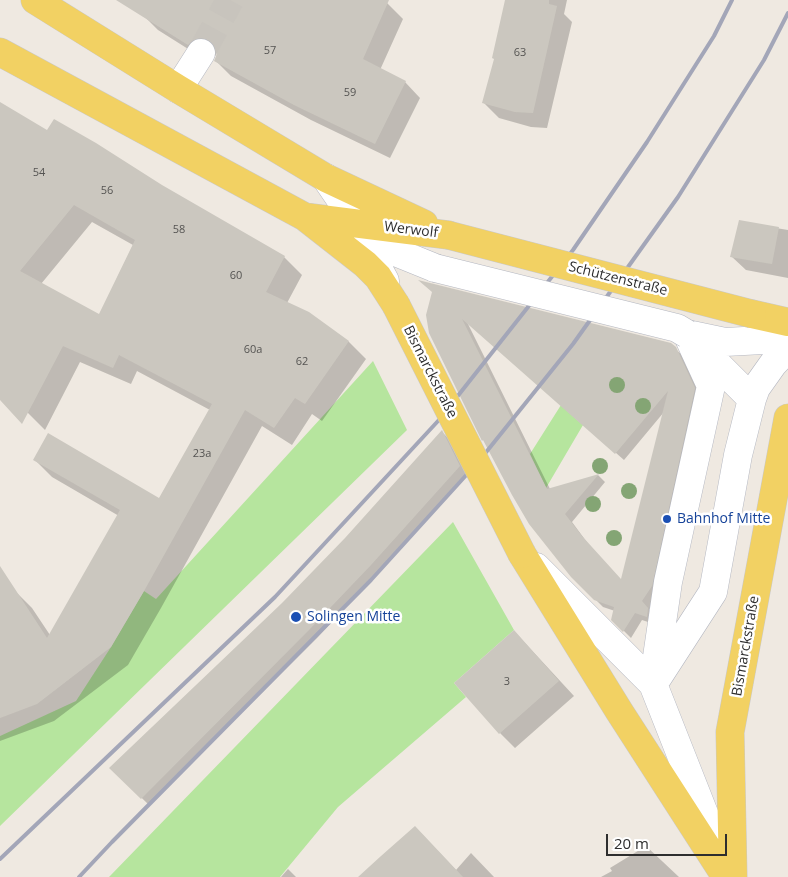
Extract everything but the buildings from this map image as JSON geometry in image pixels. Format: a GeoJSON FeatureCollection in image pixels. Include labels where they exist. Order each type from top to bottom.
{"type":"FeatureCollection","features":[{"type":"Feature","properties":{"kind":"main road","name":"Werwolf"},"geometry":{"type":"LineString","coordinates":[[35,0],[326,178],[448,235]]}},
{"type":"Feature","properties":{"kind":"main road","name":"Werwolf"},"geometry":{"type":"LineString","coordinates":[[0,52],[306,217],[357,230],[448,235]]}},
{"type":"Feature","properties":{"kind":"main road","name":"Bismarckstraße"},"geometry":{"type":"LineString","coordinates":[[306,217],[365,264],[378,277],[396,305],[522,554],[619,712],[727,877]]}},
{"type":"Feature","properties":{"kind":"main road","name":"Schützenstraße"},"geometry":{"type":"LineString","coordinates":[[448,235],[788,322]]}},
{"type":"Feature","properties":{"kind":"main road","name":"Bismarckstraße"},"geometry":{"type":"LineString","coordinates":[[733,877],[730,732],[788,418]]}},
{"type":"Feature","properties":{"kind":"lane"},"geometry":{"type":"LineString","coordinates":[[178,89],[201,53]]}},
{"type":"Feature","properties":{"kind":"lane"},"geometry":{"type":"LineString","coordinates":[[326,178],[341,200],[379,269],[396,305]]}},
{"type":"Feature","properties":{"kind":"lane"},"geometry":{"type":"LineString","coordinates":[[357,230],[435,268],[677,328],[687,334],[752,399]]}},
{"type":"Feature","properties":{"kind":"lane"},"geometry":{"type":"LineString","coordinates":[[687,334],[726,342],[763,340],[788,333]]}},
{"type":"Feature","properties":{"kind":"lane"},"geometry":{"type":"LineString","coordinates":[[687,334],[710,386],[668,582],[653,684],[727,877]]}},
{"type":"Feature","properties":{"kind":"lane"},"geometry":{"type":"LineString","coordinates":[[653,684],[713,592],[738,455],[752,399],[756,388],[773,364],[788,348]]}},
{"type":"Feature","properties":{"kind":"lane","name":"Bismarckstraße"},"geometry":{"type":"LineString","coordinates":[[522,554],[653,684]]}},
{"type":"Feature","properties":{"kind":"green space"},"geometry":{"type":"Polygon","coordinates":[[[373,361],[407,430],[0,826],[0,736],[76,701],[144,591],[156,599],[373,361]]]}},
{"type":"Feature","properties":{"kind":"green space"},"geometry":{"type":"Polygon","coordinates":[[[561,405],[583,425],[546,488],[530,454],[561,405]]]}},
{"type":"Feature","properties":{"kind":"green space"},"geometry":{"type":"Polygon","coordinates":[[[453,522],[514,630],[454,683],[466,697],[338,807],[280,877],[109,877],[453,522]]]}},
{"type":"Feature","properties":{"kind":"tunnel"},"geometry":{"type":"LineString","coordinates":[[201,53],[230,0]]}},
{"type":"Feature","properties":{"kind":"railway"},"geometry":{"type":"LineString","coordinates":[[0,859],[275,597],[438,421],[573,250],[647,142],[714,36],[732,0]]}},
{"type":"Feature","properties":{"kind":"railway"},"geometry":{"type":"LineString","coordinates":[[79,877],[371,580],[479,461],[573,344],[678,197],[764,60],[788,13]]}},
{"type":"Feature","properties":{"kind":"place","name":"Bahnhof Mitte"},"geometry":{"type":"Point","coordinates":[667,519]}},
{"type":"Feature","properties":{"kind":"place","name":"Solingen Mitte"},"geometry":{"type":"Point","coordinates":[296,617]}}]}
